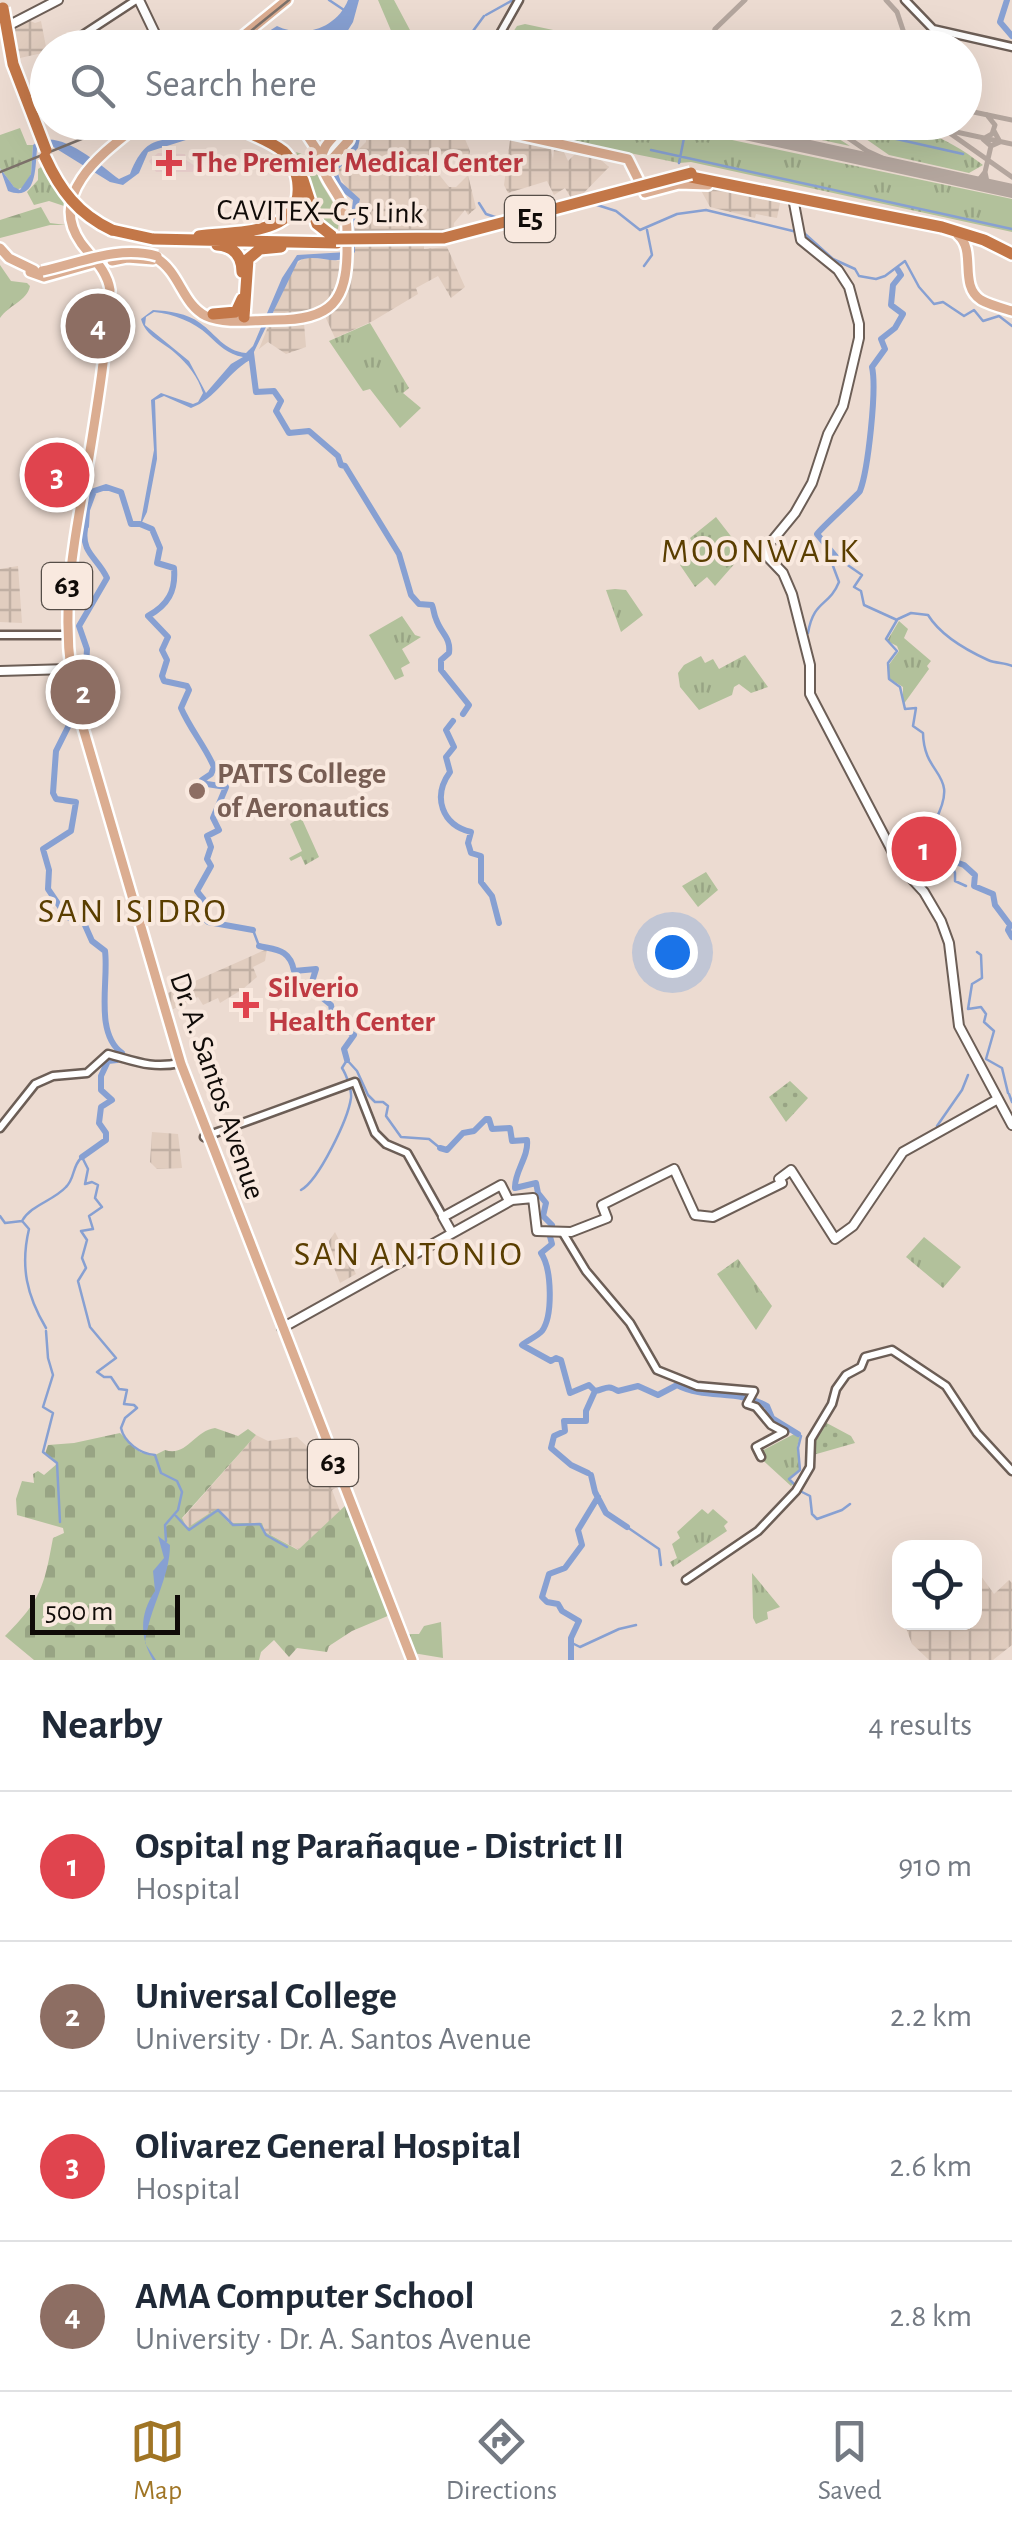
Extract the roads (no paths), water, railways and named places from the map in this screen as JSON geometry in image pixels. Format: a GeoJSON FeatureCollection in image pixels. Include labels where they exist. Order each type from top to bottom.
{"type":"FeatureCollection","features":[{"type":"Feature","properties":{"kind":"highway","name":"CAVITEX–C-5 Link"},"geometry":{"type":"LineString","coordinates":[[2,7],[13,64],[30,106]]}},
{"type":"Feature","properties":{"kind":"highway","name":"CAVITEX–C-5 Link"},"geometry":{"type":"LineString","coordinates":[[44,140],[59,177],[84,209],[112,228],[153,239],[342,251],[443,242],[691,175],[942,228],[1012,252]]}},
{"type":"Feature","properties":{"kind":"highway"},"geometry":{"type":"LineString","coordinates":[[198,236],[275,224],[288,215],[298,194],[298,180],[286,153],[261,140]]}},
{"type":"Feature","properties":{"kind":"highway"},"geometry":{"type":"LineString","coordinates":[[269,140],[289,151],[317,224],[342,251]]}},
{"type":"Feature","properties":{"kind":"highway","name":"CAVITEX–C-5 Link"},"geometry":{"type":"LineString","coordinates":[[112,228],[142,234],[198,236],[278,233],[342,251]]}},
{"type":"Feature","properties":{"kind":"highway"},"geometry":{"type":"LineString","coordinates":[[153,239],[233,250],[241,262],[243,300],[248,312],[259,318]]}},
{"type":"Feature","properties":{"kind":"highway"},"geometry":{"type":"LineString","coordinates":[[214,314],[236,312],[243,300],[246,265],[256,250],[342,251]]}},
{"type":"Feature","properties":{"kind":"main road"},"geometry":{"type":"LineString","coordinates":[[0,30],[58,0]]}},
{"type":"Feature","properties":{"kind":"main road"},"geometry":{"type":"LineString","coordinates":[[138,0],[153,30]]}},
{"type":"Feature","properties":{"kind":"main road"},"geometry":{"type":"LineString","coordinates":[[252,30],[291,0]]}},
{"type":"Feature","properties":{"kind":"main road"},"geometry":{"type":"LineString","coordinates":[[257,30],[291,0]]}},
{"type":"Feature","properties":{"kind":"main road","name":"Dr. A. Santos Avenue"},"geometry":{"type":"LineString","coordinates":[[104,329],[106,286],[87,263],[69,226],[69,205],[73,187],[114,140]]}},
{"type":"Feature","properties":{"kind":"main road"},"geometry":{"type":"LineString","coordinates":[[0,251],[11,264],[36,271],[112,256],[163,261],[201,313],[215,319],[308,319],[330,308],[345,283],[342,216],[321,173],[326,140],[311,142]]}},
{"type":"Feature","properties":{"kind":"main road"},"geometry":{"type":"LineString","coordinates":[[330,140],[322,166],[345,210],[342,251]]}},
{"type":"Feature","properties":{"kind":"main road"},"geometry":{"type":"LineString","coordinates":[[547,140],[628,159],[645,193],[682,184],[724,184],[961,236],[974,293],[1012,312]]}},
{"type":"Feature","properties":{"kind":"main road"},"geometry":{"type":"LineString","coordinates":[[311,142],[324,155]]}},
{"type":"Feature","properties":{"kind":"main road"},"geometry":{"type":"LineString","coordinates":[[793,198],[799,233],[809,248],[847,282],[860,324],[859,338],[842,409],[828,434],[812,483],[786,525],[762,552],[785,575],[792,594],[810,665],[810,694],[900,866],[923,891],[945,930],[958,1026],[1012,1125]]}},
{"type":"Feature","properties":{"kind":"main road","name":"Dr. A. Santos Avenue"},"geometry":{"type":"LineString","coordinates":[[69,205],[87,263],[109,282],[66,581],[62,635],[78,719],[179,1063],[410,1660]]}},
{"type":"Feature","properties":{"kind":"main road"},"geometry":{"type":"LineString","coordinates":[[942,230],[962,242],[971,294],[984,304],[1012,312]]}},
{"type":"Feature","properties":{"kind":"main road"},"geometry":{"type":"LineString","coordinates":[[36,271],[87,263],[79,247]]}},
{"type":"Feature","properties":{"kind":"main road"},"geometry":{"type":"LineString","coordinates":[[109,282],[118,255],[163,261],[194,302],[214,314],[259,318]]}},
{"type":"Feature","properties":{"kind":"main road","name":"Dr. A. Santos Avenue"},"geometry":{"type":"LineString","coordinates":[[66,581],[67,670]]}},
{"type":"Feature","properties":{"kind":"main road"},"geometry":{"type":"LineString","coordinates":[[0,671],[67,670]]}},
{"type":"Feature","properties":{"kind":"main road"},"geometry":{"type":"LineString","coordinates":[[284,1328],[510,1201],[533,1198],[544,1232],[563,1233],[608,1218],[602,1205],[675,1170],[695,1215],[707,1217],[780,1181],[791,1170],[834,1239],[853,1226],[903,1152],[998,1099]]}},
{"type":"Feature","properties":{"kind":"main road"},"geometry":{"type":"LineString","coordinates":[[452,1233],[443,1217],[501,1184],[510,1201]]}},
{"type":"Feature","properties":{"kind":"street"},"geometry":{"type":"LineString","coordinates":[[91,30],[138,0]]}},
{"type":"Feature","properties":{"kind":"street"},"geometry":{"type":"LineString","coordinates":[[502,30],[520,0]]}},
{"type":"Feature","properties":{"kind":"street"},"geometry":{"type":"LineString","coordinates":[[906,0],[938,30]]}},
{"type":"Feature","properties":{"kind":"street"},"geometry":{"type":"LineString","coordinates":[[982,40],[1012,46]]}},
{"type":"Feature","properties":{"kind":"street"},"geometry":{"type":"LineString","coordinates":[[0,636],[62,635]]}},
{"type":"Feature","properties":{"kind":"street"},"geometry":{"type":"LineString","coordinates":[[0,1128],[36,1084],[53,1076],[87,1074],[110,1054],[158,1066],[179,1063]]}},
{"type":"Feature","properties":{"kind":"street"},"geometry":{"type":"LineString","coordinates":[[208,1136],[350,1084],[374,1133],[386,1144],[407,1153],[443,1217]]}},
{"type":"Feature","properties":{"kind":"street"},"geometry":{"type":"LineString","coordinates":[[563,1233],[596,1284],[630,1323],[657,1370],[697,1386],[751,1397],[771,1425],[784,1432],[756,1446],[762,1456]]}},
{"type":"Feature","properties":{"kind":"street"},"geometry":{"type":"LineString","coordinates":[[686,1580],[758,1531],[797,1490],[810,1468],[811,1438],[832,1404],[836,1388],[846,1375],[861,1367],[866,1357],[892,1350],[943,1383],[977,1433],[1012,1471]]}},
{"type":"Feature","properties":{"kind":"water"},"geometry":{"type":"Polygon","coordinates":[[[348,0],[359,0],[348,30],[311,30],[328,24],[348,0]]]}},
{"type":"Feature","properties":{"kind":"water"},"geometry":{"type":"Polygon","coordinates":[[[53,140],[89,156],[119,179],[130,174],[138,158],[153,143],[186,140],[148,152],[139,173],[123,185],[110,182],[47,143],[37,149],[33,182],[24,192],[8,191],[0,168],[20,190],[31,174],[33,145],[53,140]]]}},
{"type":"Feature","properties":{"kind":"water"},"geometry":{"type":"Polygon","coordinates":[[[353,140],[360,140],[358,148],[337,171],[341,182],[360,199],[354,225],[355,252],[342,260],[298,261],[250,360],[208,399],[191,408],[164,396],[155,400],[157,459],[147,512],[140,526],[154,450],[151,400],[161,393],[193,404],[203,393],[188,366],[151,335],[141,319],[153,310],[184,315],[200,323],[226,346],[246,353],[297,255],[347,252],[353,200],[337,188],[331,174],[353,140]],[[154,312],[146,317],[145,325],[189,361],[206,393],[231,364],[243,357],[232,354],[202,330],[176,317],[154,312]]]}},
{"type":"Feature","properties":{"kind":"water"},"geometry":{"type":"Polygon","coordinates":[[[158,1536],[170,1545],[169,1557],[145,1642],[144,1616],[155,1591],[153,1571],[164,1558],[158,1536]]]}},
{"type":"Feature","properties":{"kind":"waterway"},"geometry":{"type":"LineString","coordinates":[[329,0],[344,10]]}},
{"type":"Feature","properties":{"kind":"waterway"},"geometry":{"type":"LineString","coordinates":[[486,15],[513,0]]}},
{"type":"Feature","properties":{"kind":"waterway"},"geometry":{"type":"LineString","coordinates":[[1007,0],[1000,22],[1012,36]]}},
{"type":"Feature","properties":{"kind":"waterway"},"geometry":{"type":"LineString","coordinates":[[474,30],[484,16]]}},
{"type":"Feature","properties":{"kind":"waterway"},"geometry":{"type":"LineString","coordinates":[[679,163],[684,140]]}},
{"type":"Feature","properties":{"kind":"waterway"},"geometry":{"type":"LineString","coordinates":[[901,140],[963,154]]}},
{"type":"Feature","properties":{"kind":"waterway"},"geometry":{"type":"LineString","coordinates":[[651,150],[1012,229]]}},
{"type":"Feature","properties":{"kind":"waterway"},"geometry":{"type":"LineString","coordinates":[[479,203],[486,214],[498,218]]}},
{"type":"Feature","properties":{"kind":"waterway"},"geometry":{"type":"LineString","coordinates":[[594,204],[616,211],[640,230],[677,214],[706,210],[797,232]]}},
{"type":"Feature","properties":{"kind":"waterway"},"geometry":{"type":"LineString","coordinates":[[644,266],[652,255],[647,230]]}},
{"type":"Feature","properties":{"kind":"waterway"},"geometry":{"type":"LineString","coordinates":[[804,233],[833,259],[855,269],[859,276],[876,279],[905,261],[934,304],[943,302],[964,316],[974,310],[983,321],[999,316],[1012,326]]}},
{"type":"Feature","properties":{"kind":"waterway"},"geometry":{"type":"LineString","coordinates":[[836,557],[817,534],[860,491],[871,429],[872,367],[885,349],[881,339],[895,328],[903,314],[891,305],[893,285],[901,275],[898,270]]}},
{"type":"Feature","properties":{"kind":"waterway"},"geometry":{"type":"LineString","coordinates":[[251,353],[256,392],[274,391],[281,401],[276,411],[289,433],[309,431],[338,456],[399,554],[411,595],[419,604],[432,605],[449,648],[441,660],[441,670],[469,705],[463,714]]}},
{"type":"Feature","properties":{"kind":"waterway"},"geometry":{"type":"LineString","coordinates":[[86,526],[94,491],[106,487],[121,492],[131,524],[152,529],[160,548],[157,563],[174,568],[169,596],[148,616],[168,637],[162,650],[167,660],[162,676],[164,681],[187,686],[189,690],[181,708],[214,767],[202,780],[226,787],[213,818],[219,830],[207,836],[211,847],[207,859],[211,866],[197,891],[207,904],[208,922],[253,930]]}},
{"type":"Feature","properties":{"kind":"waterway"},"geometry":{"type":"LineString","coordinates":[[82,1157],[106,1140],[99,1123],[101,1107],[112,1100],[101,1090],[101,1076],[108,1061],[117,1060],[122,1053],[113,1044],[105,1020],[105,951],[92,941],[84,923],[67,917],[48,889],[49,870],[43,849],[71,831],[76,802],[56,799],[53,793],[56,751],[71,721],[99,718],[103,712],[85,683],[87,649],[79,626],[107,578],[85,544],[85,529]]}},
{"type":"Feature","properties":{"kind":"waterway"},"geometry":{"type":"LineString","coordinates":[[808,633],[814,614],[839,582],[833,566],[836,557],[862,575],[854,587],[861,591],[864,605],[897,620],[886,639],[897,651],[888,663],[889,679],[900,687],[905,709],[916,708],[913,726],[923,733],[929,759],[943,783],[942,805],[935,821],[939,837],[937,856],[950,860],[955,881],[966,886]]}},
{"type":"Feature","properties":{"kind":"waterway"},"geometry":{"type":"LineString","coordinates":[[898,619],[911,613],[928,615],[963,647],[988,660],[1012,666]]}},
{"type":"Feature","properties":{"kind":"waterway"},"geometry":{"type":"LineString","coordinates":[[453,721],[446,730],[454,747],[446,757],[450,772],[442,791],[443,809],[453,823],[471,832],[471,853],[481,856],[481,882],[492,896],[499,923]]}},
{"type":"Feature","properties":{"kind":"waterway"},"geometry":{"type":"LineString","coordinates":[[950,860],[975,875],[974,886],[993,894],[995,905],[1010,925],[1012,937]]}},
{"type":"Feature","properties":{"kind":"waterway"},"geometry":{"type":"LineString","coordinates":[[253,930],[259,946]]}},
{"type":"Feature","properties":{"kind":"waterway"},"geometry":{"type":"LineString","coordinates":[[259,946],[286,954],[294,971],[316,969],[311,985],[322,986],[320,996],[331,1005],[334,1023],[354,1035],[344,1049],[347,1060]]}},
{"type":"Feature","properties":{"kind":"waterway"},"geometry":{"type":"LineString","coordinates":[[977,952],[981,955],[982,978],[972,984],[968,1009],[981,1007],[986,1014],[984,1022],[994,1031],[986,1059],[1002,1068],[1008,1093]]}},
{"type":"Feature","properties":{"kind":"waterway"},"geometry":{"type":"LineString","coordinates":[[347,1060],[368,1095],[388,1106],[386,1116],[401,1137],[429,1139],[440,1148]]}},
{"type":"Feature","properties":{"kind":"waterway"},"geometry":{"type":"LineString","coordinates":[[301,1190],[324,1162],[344,1120],[351,1098],[342,1068],[347,1060]]}},
{"type":"Feature","properties":{"kind":"waterway"},"geometry":{"type":"LineString","coordinates":[[937,1126],[968,1075]]}},
{"type":"Feature","properties":{"kind":"waterway"},"geometry":{"type":"LineString","coordinates":[[1009,1094],[1012,1102]]}},
{"type":"Feature","properties":{"kind":"waterway"},"geometry":{"type":"LineString","coordinates":[[440,1148],[447,1150],[463,1133],[474,1131],[486,1119],[492,1129],[510,1128],[512,1141],[527,1140],[515,1188],[536,1183],[546,1203],[543,1216],[552,1225],[548,1229],[552,1244],[541,1253],[549,1281],[546,1324],[522,1345],[551,1361],[561,1360],[570,1393],[589,1385],[595,1391],[638,1386],[658,1395],[677,1385],[756,1401],[767,1406],[772,1418],[798,1434]]}},
{"type":"Feature","properties":{"kind":"waterway"},"geometry":{"type":"LineString","coordinates":[[82,1157],[88,1169],[85,1184],[98,1185],[95,1198],[102,1207],[89,1216],[93,1229],[81,1231],[87,1240],[82,1258],[86,1268],[78,1281],[90,1327],[116,1358],[97,1372],[111,1377],[119,1389],[127,1390],[124,1404],[137,1408],[125,1418],[121,1428],[125,1438],[138,1450],[155,1455],[161,1473],[177,1481],[182,1492],[178,1510],[165,1525],[166,1541]]}},
{"type":"Feature","properties":{"kind":"waterway"},"geometry":{"type":"LineString","coordinates":[[0,1216],[5,1223],[22,1221],[66,1187],[81,1158]]}},
{"type":"Feature","properties":{"kind":"waterway"},"geometry":{"type":"LineString","coordinates":[[23,1222],[29,1229],[27,1281],[46,1328]]}},
{"type":"Feature","properties":{"kind":"waterway"},"geometry":{"type":"LineString","coordinates":[[46,1331],[53,1375],[43,1407],[53,1413],[43,1452],[57,1463],[60,1522]]}},
{"type":"Feature","properties":{"kind":"waterway"},"geometry":{"type":"LineString","coordinates":[[588,1473],[551,1448],[554,1436],[565,1431],[564,1421],[586,1421],[595,1391]]}},
{"type":"Feature","properties":{"kind":"waterway"},"geometry":{"type":"LineString","coordinates":[[795,1485],[789,1479],[800,1470],[798,1434]]}},
{"type":"Feature","properties":{"kind":"waterway"},"geometry":{"type":"LineString","coordinates":[[591,1475],[606,1513],[627,1527]]}},
{"type":"Feature","properties":{"kind":"waterway"},"geometry":{"type":"LineString","coordinates":[[800,1491],[810,1496],[812,1514],[817,1519],[850,1504]]}},
{"type":"Feature","properties":{"kind":"waterway"},"geometry":{"type":"LineString","coordinates":[[571,1660],[571,1638],[579,1621],[542,1597],[549,1574],[565,1568],[582,1545],[578,1530],[598,1497]]}},
{"type":"Feature","properties":{"kind":"waterway"},"geometry":{"type":"LineString","coordinates":[[176,1516],[189,1530],[218,1510],[233,1525],[260,1524],[266,1535],[287,1547]]}},
{"type":"Feature","properties":{"kind":"waterway"},"geometry":{"type":"LineString","coordinates":[[627,1527],[659,1549],[661,1565]]}},
{"type":"Feature","properties":{"kind":"waterway"},"geometry":{"type":"LineString","coordinates":[[572,1643],[580,1647],[636,1625]]}},
{"type":"Feature","properties":{"kind":"tram line"},"geometry":{"type":"LineString","coordinates":[[252,30],[289,0]]}},
{"type":"Feature","properties":{"kind":"tram line"},"geometry":{"type":"LineString","coordinates":[[0,172],[79,140]]}},
{"type":"Feature","properties":{"kind":"place","name":"The Premier Medical Center"},"geometry":{"type":"Point","coordinates":[169,163]}},
{"type":"Feature","properties":{"kind":"place","name":"AMA Computer School"},"geometry":{"type":"Point","coordinates":[98,326]}},
{"type":"Feature","properties":{"kind":"place","name":"Olivarez General Hospital"},"geometry":{"type":"Point","coordinates":[57,475]}},
{"type":"Feature","properties":{"kind":"place","name":"Universal College"},"geometry":{"type":"Point","coordinates":[83,692]}},
{"type":"Feature","properties":{"kind":"place","name":"PATTS College of Aeronautics"},"geometry":{"type":"Point","coordinates":[197,791]}},
{"type":"Feature","properties":{"kind":"place","name":"Ospital ng Parañaque - District II"},"geometry":{"type":"Point","coordinates":[924,849]}},
{"type":"Feature","properties":{"kind":"place","name":"Silverio Health Center"},"geometry":{"type":"Point","coordinates":[246,1005]}},
{"type":"Feature","properties":{"kind":"district","name":"MOONWALK"},"geometry":{"type":"Point","coordinates":[761,551]}},
{"type":"Feature","properties":{"kind":"district","name":"SAN ISIDRO"},"geometry":{"type":"Point","coordinates":[133,911]}},
{"type":"Feature","properties":{"kind":"district","name":"SAN ANTONIO"},"geometry":{"type":"Point","coordinates":[409,1254]}}]}
